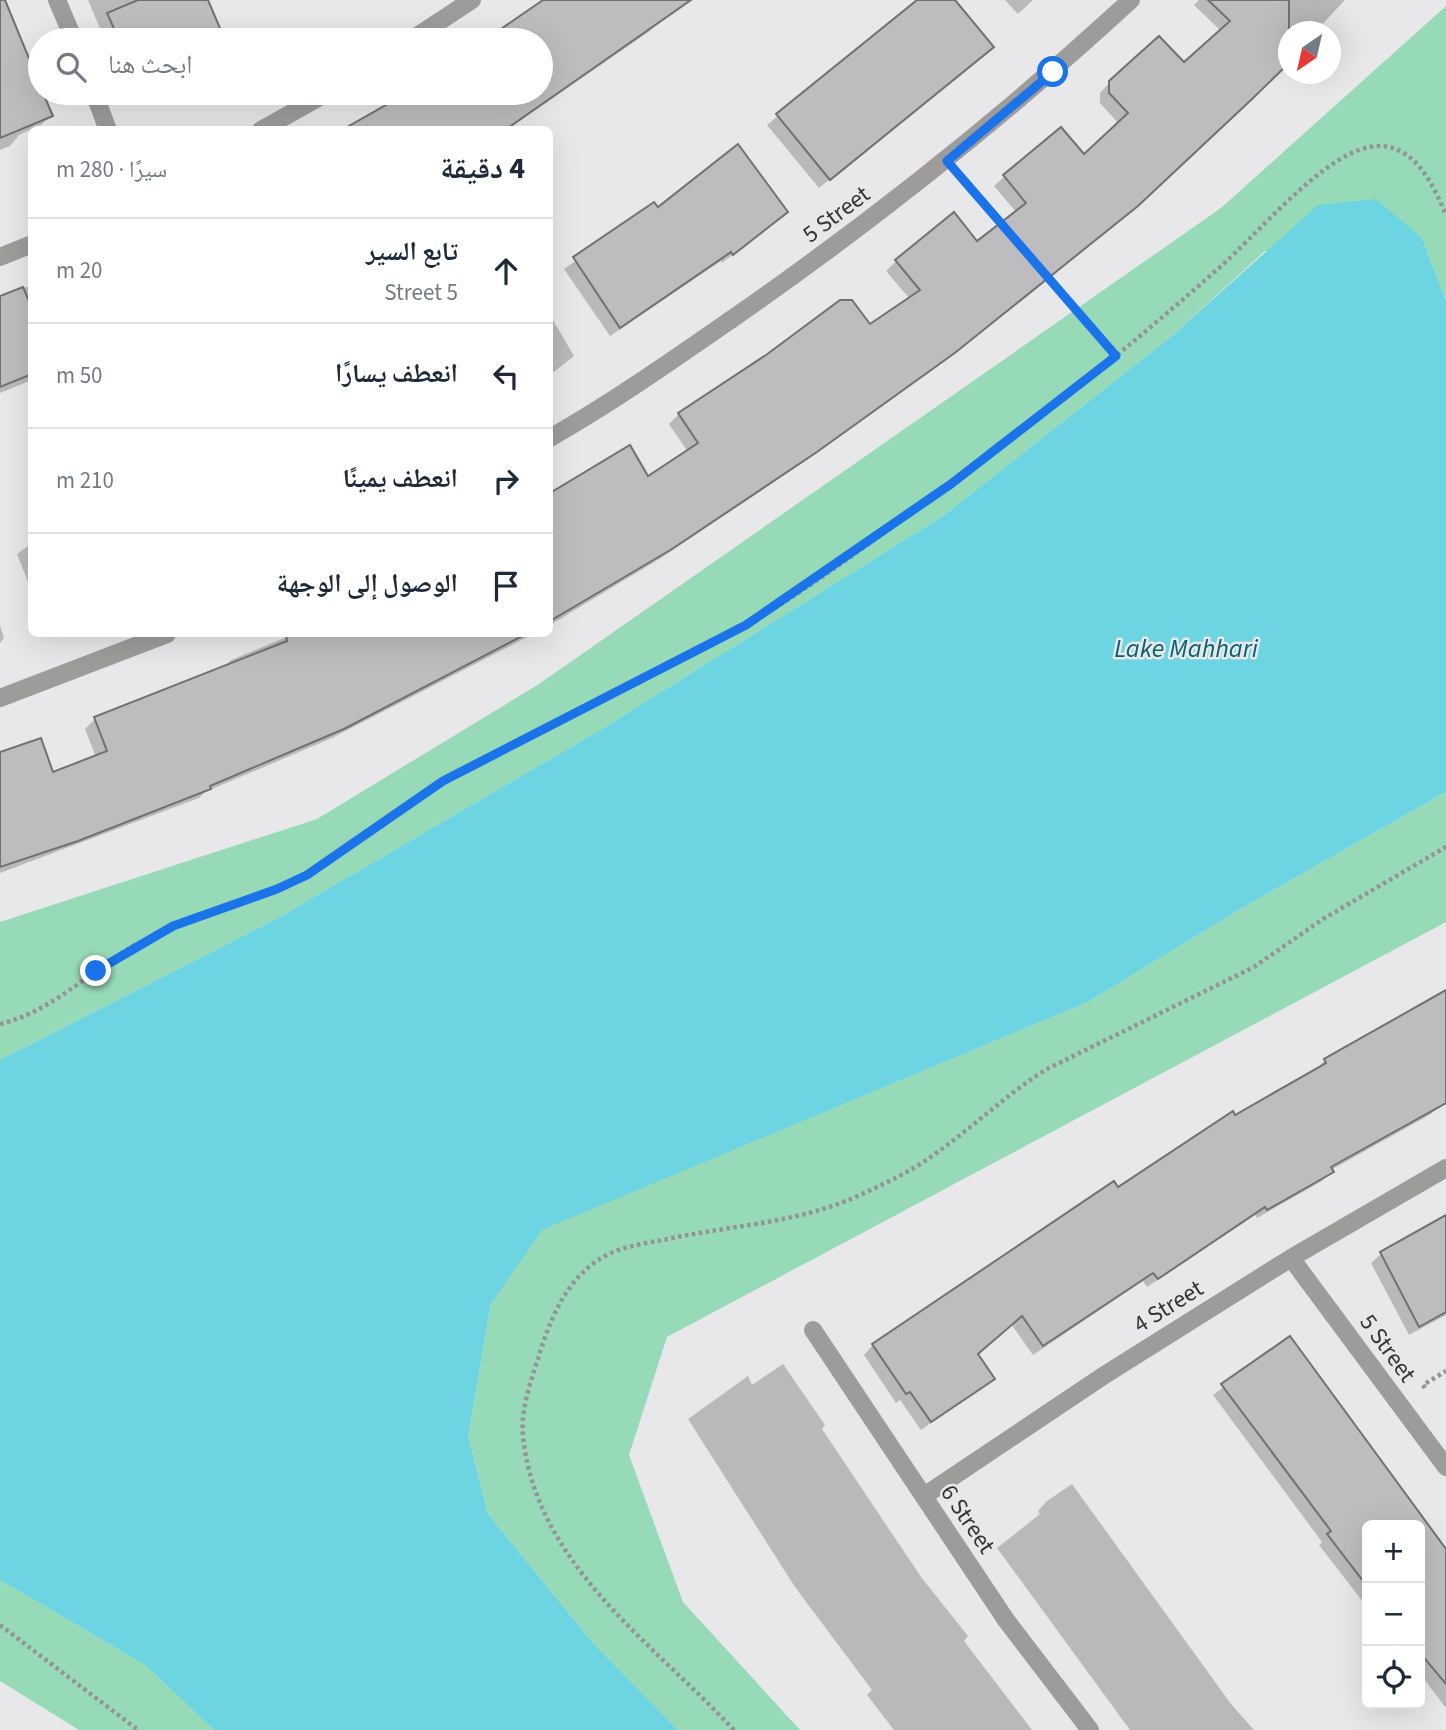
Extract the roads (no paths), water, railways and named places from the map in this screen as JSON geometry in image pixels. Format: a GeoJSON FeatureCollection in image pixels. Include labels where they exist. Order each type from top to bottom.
{"type":"FeatureCollection","features":[{"type":"Feature","properties":{"kind":"street"},"geometry":{"type":"LineString","coordinates":[[57,0],[69,28]]}},
{"type":"Feature","properties":{"kind":"street"},"geometry":{"type":"LineString","coordinates":[[429,28],[472,0]]}},
{"type":"Feature","properties":{"kind":"street","name":"5 Street"},"geometry":{"type":"LineString","coordinates":[[553,436],[690,348],[823,256],[947,161],[1053,72],[1130,0]]}},
{"type":"Feature","properties":{"kind":"street"},"geometry":{"type":"LineString","coordinates":[[99,105],[106,126]]}},
{"type":"Feature","properties":{"kind":"street"},"geometry":{"type":"LineString","coordinates":[[268,126],[306,105]]}},
{"type":"Feature","properties":{"kind":"street"},"geometry":{"type":"LineString","coordinates":[[0,257],[28,246]]}},
{"type":"Feature","properties":{"kind":"street"},"geometry":{"type":"LineString","coordinates":[[0,698],[159,637]]}},
{"type":"Feature","properties":{"kind":"street","name":"4 Street"},"geometry":{"type":"LineString","coordinates":[[924,1496],[1105,1374],[1291,1258],[1446,1168]]}},
{"type":"Feature","properties":{"kind":"street","name":"5 Street"},"geometry":{"type":"LineString","coordinates":[[1291,1258],[1446,1467]]}},
{"type":"Feature","properties":{"kind":"street","name":"6 Street"},"geometry":{"type":"LineString","coordinates":[[813,1330],[1006,1620],[1090,1730]]}},
{"type":"Feature","properties":{"kind":"water","name":"Lake Mahhari"},"geometry":{"type":"Polygon","coordinates":[[[1376,199],[1422,238],[1446,301],[1446,792],[1242,908],[1088,1002],[542,1230],[491,1304],[468,1436],[488,1514],[593,1643],[678,1730],[214,1730],[145,1665],[0,1580],[0,1060],[278,918],[600,730],[943,516],[1172,336],[1318,205],[1376,199]]]}}]}
